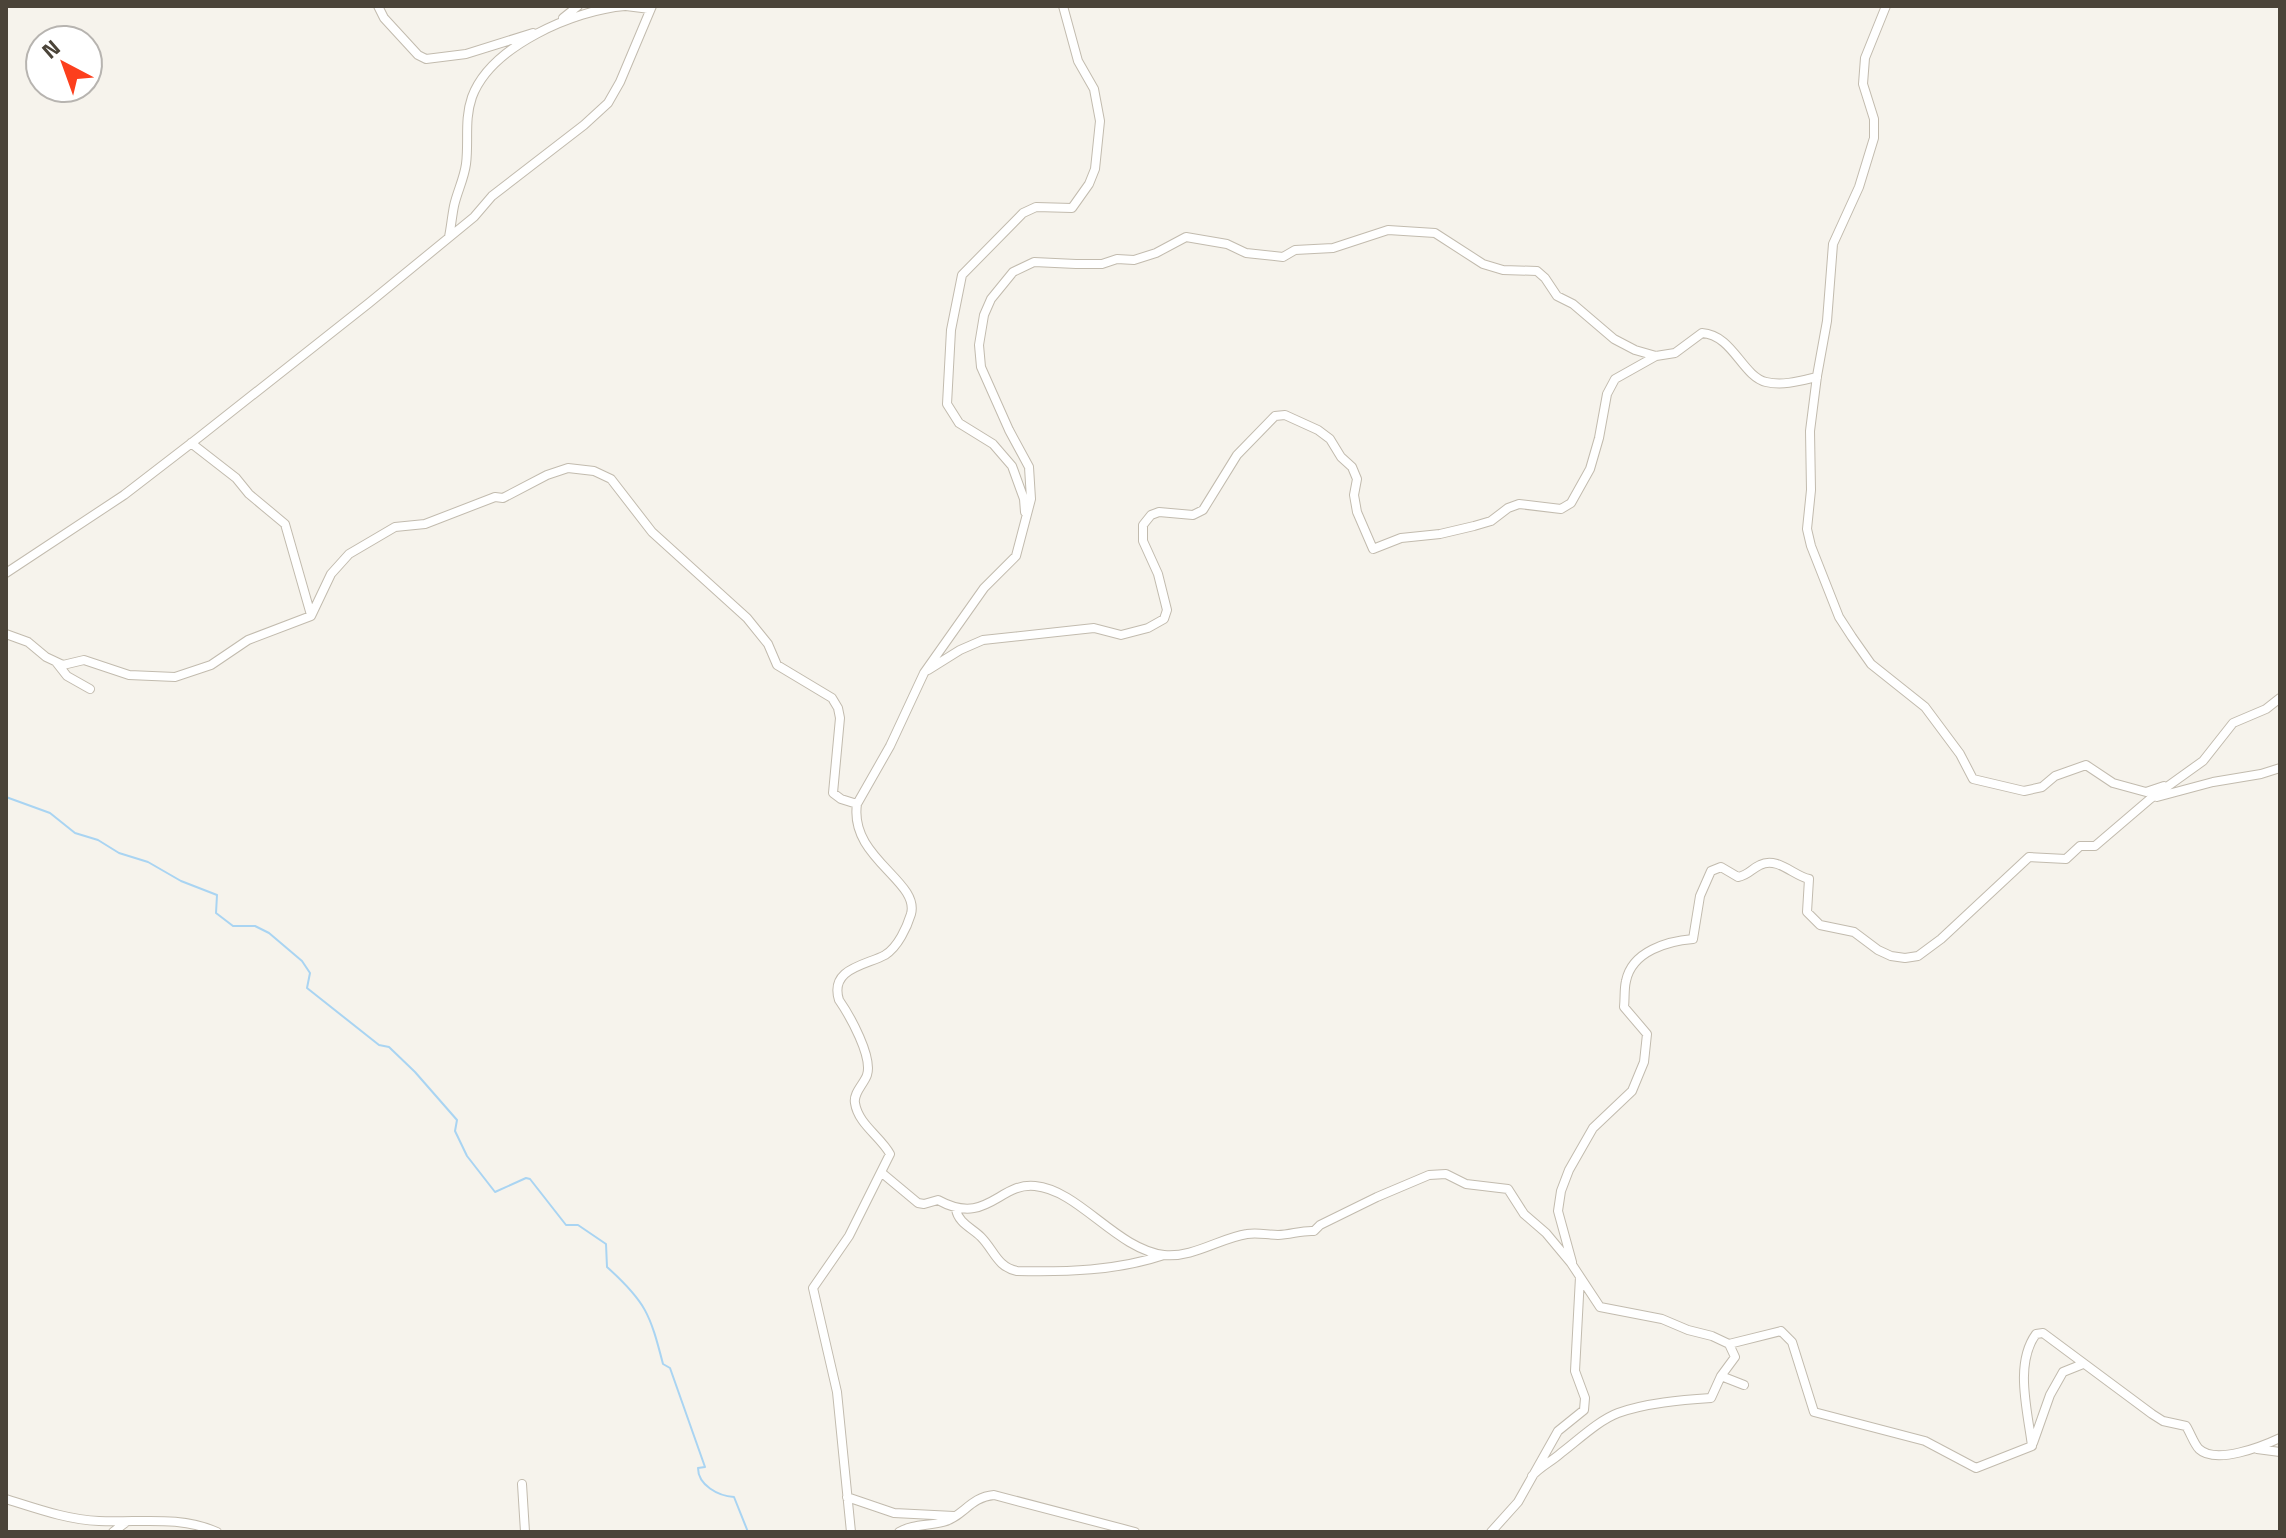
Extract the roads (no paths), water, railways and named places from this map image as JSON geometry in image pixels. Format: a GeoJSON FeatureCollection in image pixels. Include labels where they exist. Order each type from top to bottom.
{"type":"FeatureCollection","features":[{"type":"Feature","properties":{"kind":"street"},"geometry":{"type":"LineString","coordinates":[[6,573],[124,495],[449,238],[474,217],[492,196],[584,125],[608,103],[651,8],[626,6],[585,12],[541,31],[465,54],[432,60],[418,55],[384,18],[378,6]]}},
{"type":"Feature","properties":{"kind":"street"},"geometry":{"type":"LineString","coordinates":[[556,24],[578,6]]}},
{"type":"Feature","properties":{"kind":"street"},"geometry":{"type":"LineString","coordinates":[[1025,521],[1024,499],[1012,466],[993,444],[959,423],[947,404],[951,330],[962,275],[1023,213],[1036,207],[1072,208],[1089,184],[1095,169],[1100,121],[1094,89],[1078,61],[1063,6]]}},
{"type":"Feature","properties":{"kind":"street"},"geometry":{"type":"LineString","coordinates":[[1886,6],[1865,58],[1863,84],[1874,119],[1874,138],[1859,187],[1833,244],[1827,321],[1810,431],[1811,490],[1807,529],[1811,546],[1839,617],[1871,664],[1925,707],[1960,754],[1973,779],[2024,791],[2042,787],[2055,776],[2086,765],[2113,783],[2146,792],[2173,783]]}},
{"type":"Feature","properties":{"kind":"street"},"geometry":{"type":"LineString","coordinates":[[449,238],[465,168],[465,119],[478,83],[491,68],[541,31]]}},
{"type":"Feature","properties":{"kind":"street"},"geometry":{"type":"LineString","coordinates":[[851,1532],[837,1392],[813,1288],[841,1249],[882,1173],[889,1152],[863,1120],[854,1100],[865,1079],[868,1061],[837,990],[842,978],[860,963],[892,950],[907,925],[912,903],[907,891],[868,847],[855,816],[857,804],[890,746],[924,673],[984,588],[1016,556],[1031,499],[1029,467],[981,367],[979,345],[984,315],[991,299],[1013,272],[1034,262],[1063,264],[1134,260],[1156,253],[1186,237],[1227,244],[1246,253],[1283,257],[1295,250],[1333,248],[1388,230],[1435,233],[1483,264],[1503,270],[1537,271],[1557,296],[1573,304],[1614,339],[1656,356]]}},
{"type":"Feature","properties":{"kind":"street"},"geometry":{"type":"LineString","coordinates":[[924,673],[960,650],[983,640],[1094,628],[1121,635],[1148,628],[1164,619],[1167,610],[1158,574],[1143,541],[1143,525],[1151,515],[1159,512],[1193,515],[1203,510],[1237,455],[1275,416],[1285,415],[1318,430],[1330,439],[1341,457],[1352,467],[1357,479],[1354,495],[1357,512],[1373,549],[1401,538],[1440,534],[1491,521],[1519,504],[1561,509],[1571,503],[1590,469],[1607,394],[1615,379],[1656,356],[1675,353],[1702,333],[1709,333],[1739,356],[1756,377],[1767,382],[1789,383],[1817,377]]}},
{"type":"Feature","properties":{"kind":"street"},"geometry":{"type":"LineString","coordinates":[[191,443],[236,478],[287,528],[311,616]]}},
{"type":"Feature","properties":{"kind":"street"},"geometry":{"type":"LineString","coordinates":[[6,634],[28,642],[66,665],[84,660],[129,675],[175,677],[211,665],[248,640],[311,616],[321,591],[340,563],[395,527],[425,524],[495,497],[503,498],[547,475],[568,468],[604,475],[614,481],[652,532],[747,618],[768,644],[777,665],[807,680],[836,703],[840,718],[833,793],[857,804]]}},
{"type":"Feature","properties":{"kind":"street"},"geometry":{"type":"LineString","coordinates":[[55,661],[67,676],[90,689]]}},
{"type":"Feature","properties":{"kind":"street"},"geometry":{"type":"LineString","coordinates":[[1572,1265],[1558,1211],[1561,1191],[1593,1128],[1632,1091],[1644,1062],[1647,1034],[1624,1007],[1626,980],[1630,969],[1652,950],[1668,942],[1693,939],[1700,896],[1711,871],[1721,867],[1738,877],[1753,872],[1760,865],[1786,866],[1797,877],[1809,879],[1807,912],[1820,925],[1854,932],[1891,956],[1918,956],[1941,939],[2029,857],[2066,859],[2080,846],[2095,846],[2150,799],[2203,761],[2233,723],[2266,709],[2280,698]]}},
{"type":"Feature","properties":{"kind":"street"},"geometry":{"type":"LineString","coordinates":[[2150,799],[2280,768]]}},
{"type":"Feature","properties":{"kind":"street"},"geometry":{"type":"LineString","coordinates":[[882,1173],[918,1203],[938,1200],[956,1209],[993,1203],[1023,1187],[1048,1188],[1131,1242],[1165,1255]]}},
{"type":"Feature","properties":{"kind":"street"},"geometry":{"type":"LineString","coordinates":[[956,1209],[959,1218],[982,1238],[994,1257],[1008,1269],[1076,1272],[1203,1248],[1249,1233],[1280,1235],[1314,1231],[1324,1222],[1377,1197],[1417,1179],[1440,1174],[1453,1176],[1466,1184],[1508,1189],[1524,1214],[1546,1233],[1580,1276],[1594,1300],[1605,1309],[1662,1319],[1729,1344],[1781,1331],[1792,1342],[1814,1412],[1925,1441],[1976,1468],[2032,1446],[2050,1395],[2063,1372],[2083,1364]]}},
{"type":"Feature","properties":{"kind":"street"},"geometry":{"type":"LineString","coordinates":[[1491,1532],[1518,1502],[1558,1431],[1584,1410],[1585,1398],[1575,1371],[1580,1276]]}},
{"type":"Feature","properties":{"kind":"street"},"geometry":{"type":"LineString","coordinates":[[2032,1446],[2025,1388],[2026,1353],[2036,1334],[2043,1333],[2163,1421],[2186,1426],[2199,1449],[2212,1454],[2256,1449],[2280,1452]]}},
{"type":"Feature","properties":{"kind":"street"},"geometry":{"type":"LineString","coordinates":[[1532,1476],[1541,1466],[1558,1457],[1615,1414],[1689,1399],[1711,1398],[1721,1376],[1734,1360],[1729,1344]]}},
{"type":"Feature","properties":{"kind":"street"},"geometry":{"type":"LineString","coordinates":[[1721,1376],[1744,1385]]}},
{"type":"Feature","properties":{"kind":"street"},"geometry":{"type":"LineString","coordinates":[[2256,1449],[2280,1438]]}},
{"type":"Feature","properties":{"kind":"street"},"geometry":{"type":"LineString","coordinates":[[522,1484],[525,1532]]}},
{"type":"Feature","properties":{"kind":"street"},"geometry":{"type":"LineString","coordinates":[[899,1532],[915,1526],[943,1523],[975,1500],[994,1495],[1135,1532]]}},
{"type":"Feature","properties":{"kind":"street"},"geometry":{"type":"LineString","coordinates":[[847,1497],[894,1513],[954,1516]]}},
{"type":"Feature","properties":{"kind":"street"},"geometry":{"type":"LineString","coordinates":[[6,1499],[85,1519],[125,1523],[160,1520],[202,1526],[217,1532]]}},
{"type":"Feature","properties":{"kind":"street"},"geometry":{"type":"LineString","coordinates":[[113,1532],[125,1523]]}},
{"type":"Feature","properties":{"kind":"waterway"},"geometry":{"type":"LineString","coordinates":[[6,797],[50,813],[75,833],[98,840],[119,853],[148,862],[181,881],[217,895],[216,913],[233,926],[255,926],[269,933],[302,961],[310,973],[307,988],[379,1045],[389,1047],[457,1120],[455,1131],[467,1156],[495,1192],[530,1179],[566,1225],[578,1225],[606,1244],[607,1267],[645,1310],[663,1364],[670,1368],[705,1467],[698,1468],[701,1480],[716,1492],[734,1497],[748,1532]]}}]}
